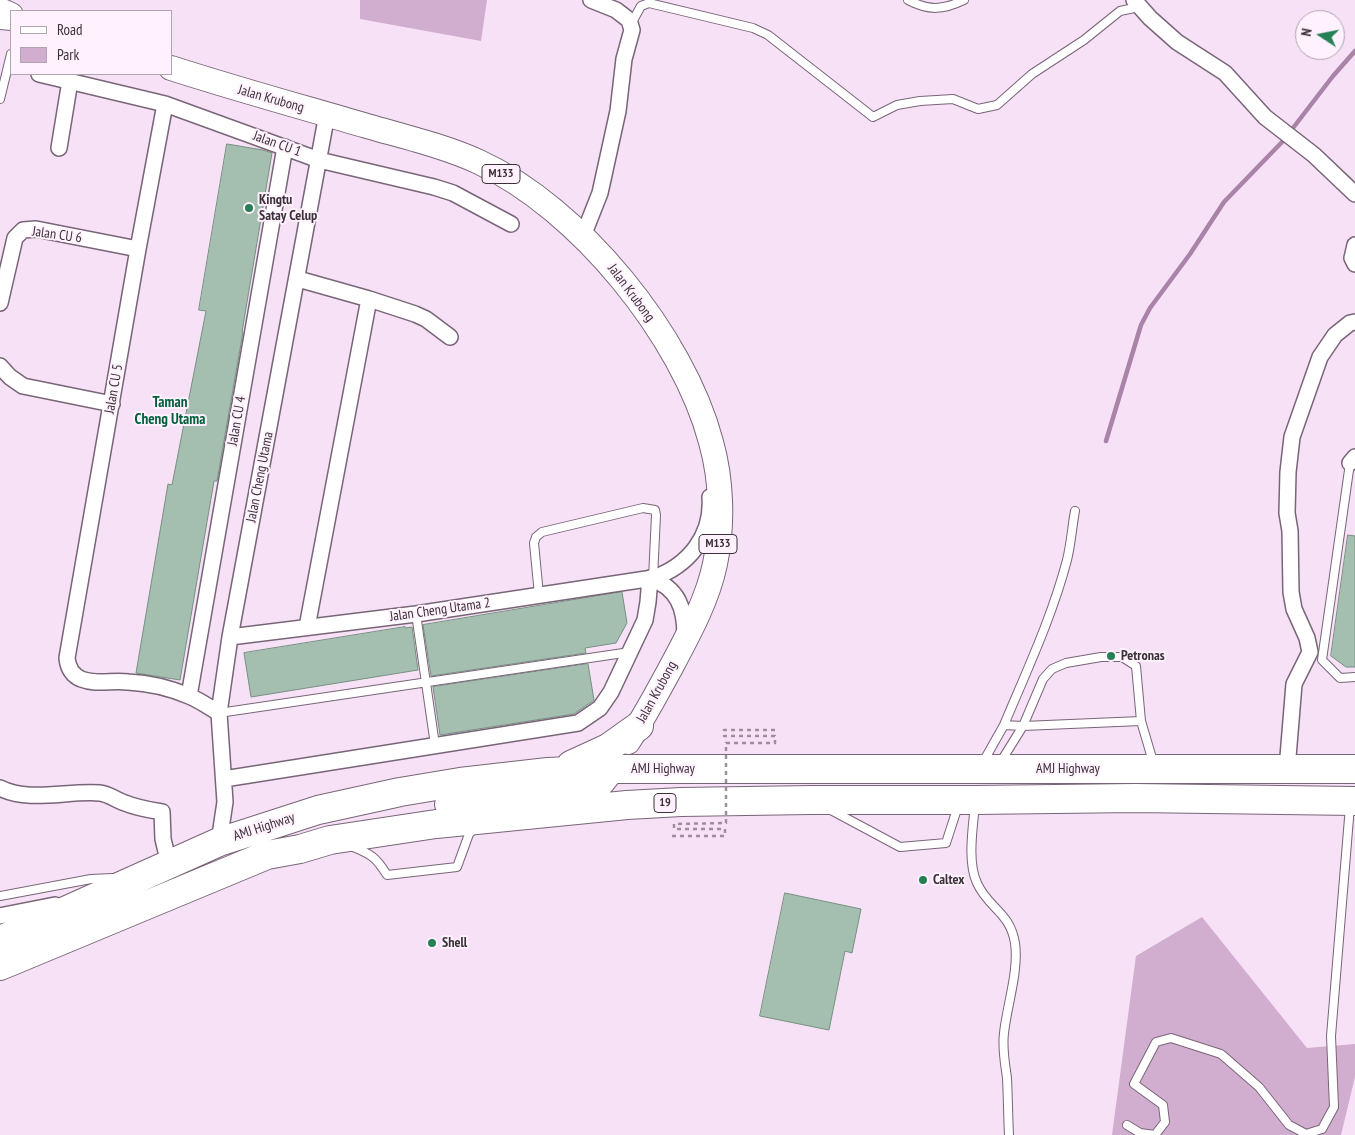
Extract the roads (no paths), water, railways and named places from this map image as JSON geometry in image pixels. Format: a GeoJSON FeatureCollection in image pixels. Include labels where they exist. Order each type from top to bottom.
{"type":"FeatureCollection","features":[{"type":"Feature","properties":{"kind":"highway"},"geometry":{"type":"LineString","coordinates":[[639,726],[637,748],[645,760],[664,769]]}},
{"type":"Feature","properties":{"kind":"highway"},"geometry":{"type":"LineString","coordinates":[[513,776],[575,764],[608,748],[639,726]]}},
{"type":"Feature","properties":{"kind":"highway","name":"AMJ Highway"},"geometry":{"type":"LineString","coordinates":[[0,940],[219,842],[318,810],[400,792],[460,782],[548,772],[611,769],[1355,769]]}},
{"type":"Feature","properties":{"kind":"highway"},"geometry":{"type":"LineString","coordinates":[[267,855],[348,826],[434,806],[502,797],[579,792],[598,785],[611,769],[643,793],[681,802]]}},
{"type":"Feature","properties":{"kind":"highway","name":"AMJ Highway"},"geometry":{"type":"LineString","coordinates":[[0,966],[267,855],[300,849],[330,840],[485,818],[681,802],[1135,798],[1353,801]]}},
{"type":"Feature","properties":{"kind":"main road","name":"Jalan Krubong"},"geometry":{"type":"LineString","coordinates":[[172,68],[236,89],[418,140],[480,162],[499,172],[537,197],[584,236],[639,301],[669,345],[692,392],[711,440],[716,462],[720,497],[717,550],[709,586],[700,610],[639,726],[611,769]]}},
{"type":"Feature","properties":{"kind":"street"},"geometry":{"type":"LineString","coordinates":[[584,236],[600,192],[618,111],[624,59],[632,30],[629,20],[616,10],[590,0]]}},
{"type":"Feature","properties":{"kind":"street"},"geometry":{"type":"LineString","coordinates":[[1136,3],[1177,42],[1224,73],[1265,117],[1314,155],[1355,194]]}},
{"type":"Feature","properties":{"kind":"street","name":"Jalan CU 1"},"geometry":{"type":"LineString","coordinates":[[43,75],[165,104],[319,160],[453,193],[511,224]]}},
{"type":"Feature","properties":{"kind":"street"},"geometry":{"type":"LineString","coordinates":[[59,148],[70,81]]}},
{"type":"Feature","properties":{"kind":"street","name":"Jalan CU 5"},"geometry":{"type":"LineString","coordinates":[[165,104],[138,248],[67,658],[68,667],[73,674],[90,681],[150,685],[189,696]]}},
{"type":"Feature","properties":{"kind":"street","name":"Jalan Cheng Utama"},"geometry":{"type":"LineString","coordinates":[[219,842],[224,802],[224,778],[219,713],[230,637],[328,114]]}},
{"type":"Feature","properties":{"kind":"street","name":"Jalan CU 4"},"geometry":{"type":"LineString","coordinates":[[189,696],[285,147]]}},
{"type":"Feature","properties":{"kind":"street","name":"Jalan CU 6"},"geometry":{"type":"LineString","coordinates":[[0,303],[15,238],[23,230],[36,229],[138,248]]}},
{"type":"Feature","properties":{"kind":"street"},"geometry":{"type":"LineString","coordinates":[[1355,244],[1352,258],[1355,264]]}},
{"type":"Feature","properties":{"kind":"street"},"geometry":{"type":"LineString","coordinates":[[298,279],[369,299],[426,319],[450,337]]}},
{"type":"Feature","properties":{"kind":"street"},"geometry":{"type":"LineString","coordinates":[[307,627],[369,299]]}},
{"type":"Feature","properties":{"kind":"street"},"geometry":{"type":"LineString","coordinates":[[1287,769],[1294,684],[1310,652],[1307,638],[1294,609],[1291,592],[1291,548],[1287,513],[1288,472],[1292,437],[1320,357],[1335,335],[1350,323],[1355,322]]}},
{"type":"Feature","properties":{"kind":"street"},"geometry":{"type":"LineString","coordinates":[[0,366],[10,377],[23,386],[112,404]]}},
{"type":"Feature","properties":{"kind":"street","name":"Jalan Cheng Utama 2"},"geometry":{"type":"LineString","coordinates":[[230,637],[416,614],[651,578],[678,566],[688,557],[703,534],[708,521],[710,504],[707,451],[711,440]]}},
{"type":"Feature","properties":{"kind":"street"},"geometry":{"type":"LineString","coordinates":[[224,778],[578,723],[592,714],[606,700],[631,652],[645,620],[651,578],[674,594],[684,616],[684,642]]}},
{"type":"Feature","properties":{"kind":"street"},"geometry":{"type":"LineString","coordinates":[[189,696],[219,713]]}},
{"type":"Feature","properties":{"kind":"street"},"geometry":{"type":"LineString","coordinates":[[0,788],[14,793],[59,795],[100,793],[123,803],[162,812],[164,839],[157,870]]}},
{"type":"Feature","properties":{"kind":"street"},"geometry":{"type":"LineString","coordinates":[[0,916],[91,899]]}},
{"type":"Feature","properties":{"kind":"lane"},"geometry":{"type":"LineString","coordinates":[[908,0],[917,5],[933,9],[949,7],[964,0]]}},
{"type":"Feature","properties":{"kind":"lane"},"geometry":{"type":"LineString","coordinates":[[630,25],[641,6],[649,3],[752,28],[768,35],[873,117],[897,105],[920,101],[953,99],[978,109],[997,105],[1032,74],[1084,40],[1120,11],[1136,3]]}},
{"type":"Feature","properties":{"kind":"lane"},"geometry":{"type":"LineString","coordinates":[[0,99],[10,58]]}},
{"type":"Feature","properties":{"kind":"lane"},"geometry":{"type":"LineString","coordinates":[[1352,460],[1322,660],[1340,678],[1355,677]]}},
{"type":"Feature","properties":{"kind":"lane"},"geometry":{"type":"LineString","coordinates":[[539,595],[534,543],[536,537],[542,532],[643,508],[655,510],[656,515],[651,578]]}},
{"type":"Feature","properties":{"kind":"lane"},"geometry":{"type":"LineString","coordinates":[[988,770],[1004,725],[1035,654],[1055,600],[1067,558],[1075,511]]}},
{"type":"Feature","properties":{"kind":"lane"},"geometry":{"type":"LineString","coordinates":[[416,614],[435,745]]}},
{"type":"Feature","properties":{"kind":"lane"},"geometry":{"type":"LineString","coordinates":[[219,713],[631,652]]}},
{"type":"Feature","properties":{"kind":"lane"},"geometry":{"type":"LineString","coordinates":[[988,770],[1023,726],[1043,679],[1052,669],[1066,663],[1101,657],[1122,658],[1136,666],[1141,720],[1156,769]]}},
{"type":"Feature","properties":{"kind":"lane"},"geometry":{"type":"LineString","coordinates":[[1004,725],[1023,726],[1141,720]]}},
{"type":"Feature","properties":{"kind":"lane"},"geometry":{"type":"LineString","coordinates":[[811,800],[900,847],[946,843],[968,800]]}},
{"type":"Feature","properties":{"kind":"lane"},"geometry":{"type":"LineString","coordinates":[[968,800],[973,873],[984,895],[1006,919],[1012,930],[1015,945],[1003,1056],[1009,1135]]}},
{"type":"Feature","properties":{"kind":"lane"},"geometry":{"type":"LineString","coordinates":[[1127,1125],[1140,1133],[1155,1135],[1165,1122],[1163,1105],[1134,1084],[1156,1042],[1171,1038],[1220,1054],[1259,1087],[1289,1125],[1306,1134],[1322,1129],[1334,1107],[1331,1036],[1353,801]]}},
{"type":"Feature","properties":{"kind":"lane"},"geometry":{"type":"LineString","coordinates":[[330,840],[365,851],[378,860],[387,875],[457,867],[469,834],[485,818]]}},
{"type":"Feature","properties":{"kind":"lane"},"geometry":{"type":"LineString","coordinates":[[0,896],[91,879],[157,870]]}},
{"type":"Feature","properties":{"kind":"waterway"},"geometry":{"type":"LineString","coordinates":[[1293,128],[1355,51]]}},
{"type":"Feature","properties":{"kind":"waterway"},"geometry":{"type":"LineString","coordinates":[[1106,441],[1141,325],[1150,308],[1190,254],[1224,202],[1283,141]]}},
{"type":"Feature","properties":{"kind":"place","name":"Kingtu Satay Celup"},"geometry":{"type":"Point","coordinates":[249,208]}},
{"type":"Feature","properties":{"kind":"place","name":"Petronas"},"geometry":{"type":"Point","coordinates":[1111,656]}},
{"type":"Feature","properties":{"kind":"place","name":"Caltex"},"geometry":{"type":"Point","coordinates":[923,880]}},
{"type":"Feature","properties":{"kind":"place","name":"Shell"},"geometry":{"type":"Point","coordinates":[432,943]}},
{"type":"Feature","properties":{"kind":"district","name":"Taman Cheng Utama"},"geometry":{"type":"Point","coordinates":[170,412]}}]}
